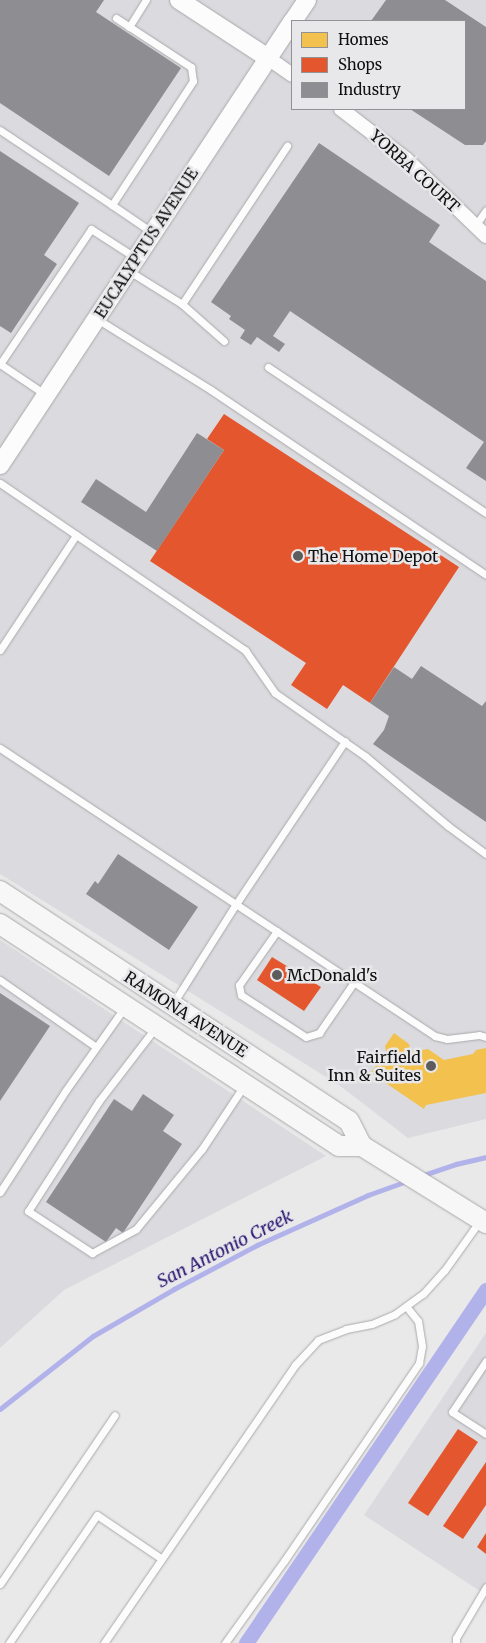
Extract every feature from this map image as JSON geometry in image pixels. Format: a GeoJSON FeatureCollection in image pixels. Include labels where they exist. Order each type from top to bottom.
{"type":"FeatureCollection","features":[{"type":"Feature","properties":{"kind":"main road","name":"RAMONA AVENUE"},"geometry":{"type":"LineString","coordinates":[[0,891],[349,1121],[362,1146],[338,1146],[0,924]]}},
{"type":"Feature","properties":{"kind":"main road"},"geometry":{"type":"LineString","coordinates":[[156,1026],[172,1005]]}},
{"type":"Feature","properties":{"kind":"main road"},"geometry":{"type":"LineString","coordinates":[[362,1146],[478,1218]]}},
{"type":"Feature","properties":{"kind":"street"},"geometry":{"type":"LineString","coordinates":[[179,0],[291,74]]}},
{"type":"Feature","properties":{"kind":"street","name":"EUCALYPTUS AVENUE"},"geometry":{"type":"LineString","coordinates":[[294,20],[307,0]]}},
{"type":"Feature","properties":{"kind":"street","name":"EUCALYPTUS AVENUE"},"geometry":{"type":"LineString","coordinates":[[0,465],[291,25]]}},
{"type":"Feature","properties":{"kind":"street","name":"YORBA COURT"},"geometry":{"type":"LineString","coordinates":[[342,110],[406,159],[486,236]]}},
{"type":"Feature","properties":{"kind":"lane"},"geometry":{"type":"LineString","coordinates":[[129,27],[146,0]]}},
{"type":"Feature","properties":{"kind":"lane"},"geometry":{"type":"LineString","coordinates":[[112,205],[193,81],[191,67],[116,18]]}},
{"type":"Feature","properties":{"kind":"lane"},"geometry":{"type":"LineString","coordinates":[[0,130],[153,233]]}},
{"type":"Feature","properties":{"kind":"lane"},"geometry":{"type":"LineString","coordinates":[[182,304],[287,146]]}},
{"type":"Feature","properties":{"kind":"lane"},"geometry":{"type":"LineString","coordinates":[[474,226],[486,210]]}},
{"type":"Feature","properties":{"kind":"lane"},"geometry":{"type":"LineString","coordinates":[[46,395],[0,363],[91,229],[224,341]]}},
{"type":"Feature","properties":{"kind":"lane"},"geometry":{"type":"LineString","coordinates":[[97,318],[211,390],[486,575]]}},
{"type":"Feature","properties":{"kind":"lane"},"geometry":{"type":"LineString","coordinates":[[268,367],[486,513]]}},
{"type":"Feature","properties":{"kind":"lane"},"geometry":{"type":"LineString","coordinates":[[0,483],[245,650],[275,693],[345,741],[486,854]]}},
{"type":"Feature","properties":{"kind":"lane"},"geometry":{"type":"LineString","coordinates":[[0,650],[76,535]]}},
{"type":"Feature","properties":{"kind":"lane"},"geometry":{"type":"LineString","coordinates":[[172,1005],[236,904],[345,741]]}},
{"type":"Feature","properties":{"kind":"lane"},"geometry":{"type":"LineString","coordinates":[[0,748],[435,1036],[447,1039],[486,1037]]}},
{"type":"Feature","properties":{"kind":"lane"},"geometry":{"type":"LineString","coordinates":[[277,931],[239,986],[241,995],[306,1037],[319,1033],[354,982]]}},
{"type":"Feature","properties":{"kind":"lane"},"geometry":{"type":"LineString","coordinates":[[0,980],[96,1047]]}},
{"type":"Feature","properties":{"kind":"lane"},"geometry":{"type":"LineString","coordinates":[[0,1192],[125,1006]]}},
{"type":"Feature","properties":{"kind":"lane"},"geometry":{"type":"LineString","coordinates":[[156,1026],[99,1101],[28,1211],[92,1253],[136,1229],[202,1149],[245,1085]]}},
{"type":"Feature","properties":{"kind":"lane"},"geometry":{"type":"LineString","coordinates":[[104,1643],[295,1365],[318,1340],[346,1329],[372,1324],[406,1306],[423,1294],[444,1271],[478,1218]]}},
{"type":"Feature","properties":{"kind":"lane"},"geometry":{"type":"LineString","coordinates":[[225,1643],[284,1561],[419,1363],[422,1346],[418,1321],[406,1306]]}},
{"type":"Feature","properties":{"kind":"lane"},"geometry":{"type":"LineString","coordinates":[[486,1361],[452,1412],[486,1434]]}},
{"type":"Feature","properties":{"kind":"lane"},"geometry":{"type":"LineString","coordinates":[[0,1584],[115,1415]]}},
{"type":"Feature","properties":{"kind":"lane"},"geometry":{"type":"LineString","coordinates":[[9,1643],[97,1516],[162,1559]]}},
{"type":"Feature","properties":{"kind":"lane"},"geometry":{"type":"LineString","coordinates":[[456,1643],[456,1638],[486,1587]]}},
{"type":"Feature","properties":{"kind":"shaded area"},"geometry":{"type":"Polygon","coordinates":[[[0,0],[486,0],[486,1119],[408,1138],[339,1085],[0,874],[0,0]]]}},
{"type":"Feature","properties":{"kind":"shaded area"},"geometry":{"type":"Polygon","coordinates":[[[0,940],[326,1156],[64,1290],[0,1348],[0,940]]]}},
{"type":"Feature","properties":{"kind":"shaded area"},"geometry":{"type":"Polygon","coordinates":[[[486,1333],[486,1595],[364,1515],[486,1333]]]}},
{"type":"Feature","properties":{"kind":"building: Homes","name":"Fairfield Inn & Suites"},"geometry":{"type":"Polygon","coordinates":[[[394,1033],[409,1044],[411,1052],[428,1049],[444,1060],[473,1054],[476,1050],[486,1048],[486,1093],[426,1105],[424,1109],[371,1073],[386,1051],[385,1046],[394,1033]]]}},
{"type":"Feature","properties":{"kind":"building: Shops","name":"The Home Depot"},"geometry":{"type":"Polygon","coordinates":[[[224,414],[459,567],[370,703],[343,685],[327,709],[291,685],[306,663],[150,561],[224,450],[207,439],[224,414]]]}},
{"type":"Feature","properties":{"kind":"building: Shops"},"geometry":{"type":"Polygon","coordinates":[[[272,957],[321,987],[304,1011],[257,980],[272,957]]]}},
{"type":"Feature","properties":{"kind":"building: Shops"},"geometry":{"type":"Polygon","coordinates":[[[458,1429],[478,1442],[428,1516],[408,1503],[458,1429]]]}},
{"type":"Feature","properties":{"kind":"building: Shops"},"geometry":{"type":"Polygon","coordinates":[[[486,1462],[486,1505],[463,1539],[443,1526],[486,1462]]]}},
{"type":"Feature","properties":{"kind":"building: Shops"},"geometry":{"type":"Polygon","coordinates":[[[486,1533],[486,1554],[477,1547],[486,1533]]]}},
{"type":"Feature","properties":{"kind":"building: Industry"},"geometry":{"type":"Polygon","coordinates":[[[0,0],[104,0],[96,12],[181,68],[109,176],[0,103],[0,0]]]}},
{"type":"Feature","properties":{"kind":"building: Industry"},"geometry":{"type":"Polygon","coordinates":[[[386,0],[445,0],[486,27],[486,141],[483,145],[465,145],[412,110],[466,110],[466,20],[372,20],[386,0]]]}},
{"type":"Feature","properties":{"kind":"building: Industry"},"geometry":{"type":"Polygon","coordinates":[[[319,143],[440,225],[429,242],[486,281],[486,481],[466,468],[484,442],[290,311],[273,336],[285,344],[279,352],[257,337],[251,345],[240,338],[245,330],[229,319],[231,316],[211,302],[319,143]]]}},
{"type":"Feature","properties":{"kind":"building: Industry"},"geometry":{"type":"Polygon","coordinates":[[[0,151],[79,203],[44,255],[57,264],[11,333],[0,326],[0,151]]]}},
{"type":"Feature","properties":{"kind":"building: Industry"},"geometry":{"type":"Polygon","coordinates":[[[197,433],[224,450],[157,551],[81,502],[96,479],[146,512],[197,433]]]}},
{"type":"Feature","properties":{"kind":"building: Industry"},"geometry":{"type":"Polygon","coordinates":[[[421,666],[482,706],[486,701],[486,822],[373,744],[384,730],[389,716],[370,703],[394,667],[412,679],[421,666]]]}},
{"type":"Feature","properties":{"kind":"building: Industry"},"geometry":{"type":"Polygon","coordinates":[[[118,854],[198,907],[169,950],[86,894],[95,881],[98,884],[118,854]]]}},
{"type":"Feature","properties":{"kind":"building: Industry"},"geometry":{"type":"Polygon","coordinates":[[[0,993],[50,1026],[0,1101],[0,993]]]}},
{"type":"Feature","properties":{"kind":"building: Industry"},"geometry":{"type":"Polygon","coordinates":[[[143,1094],[174,1115],[163,1131],[182,1144],[123,1233],[116,1228],[106,1242],[46,1202],[114,1099],[132,1111],[143,1094]]]}},
{"type":"Feature","properties":{"kind":"waterway","name":"San Antonio Creek"},"geometry":{"type":"LineString","coordinates":[[421,1176],[456,1164],[486,1157]]}},
{"type":"Feature","properties":{"kind":"waterway","name":"San Antonio Creek"},"geometry":{"type":"LineString","coordinates":[[0,1409],[93,1336],[174,1289],[257,1245],[368,1195],[407,1181]]}},
{"type":"Feature","properties":{"kind":"waterway"},"geometry":{"type":"LineString","coordinates":[[246,1643],[486,1290]]}},
{"type":"Feature","properties":{"kind":"place","name":"The Home Depot"},"geometry":{"type":"Point","coordinates":[298,556]}},
{"type":"Feature","properties":{"kind":"place","name":"McDonald's"},"geometry":{"type":"Point","coordinates":[277,975]}},
{"type":"Feature","properties":{"kind":"place","name":"Fairfield Inn & Suites"},"geometry":{"type":"Point","coordinates":[431,1066]}}]}
